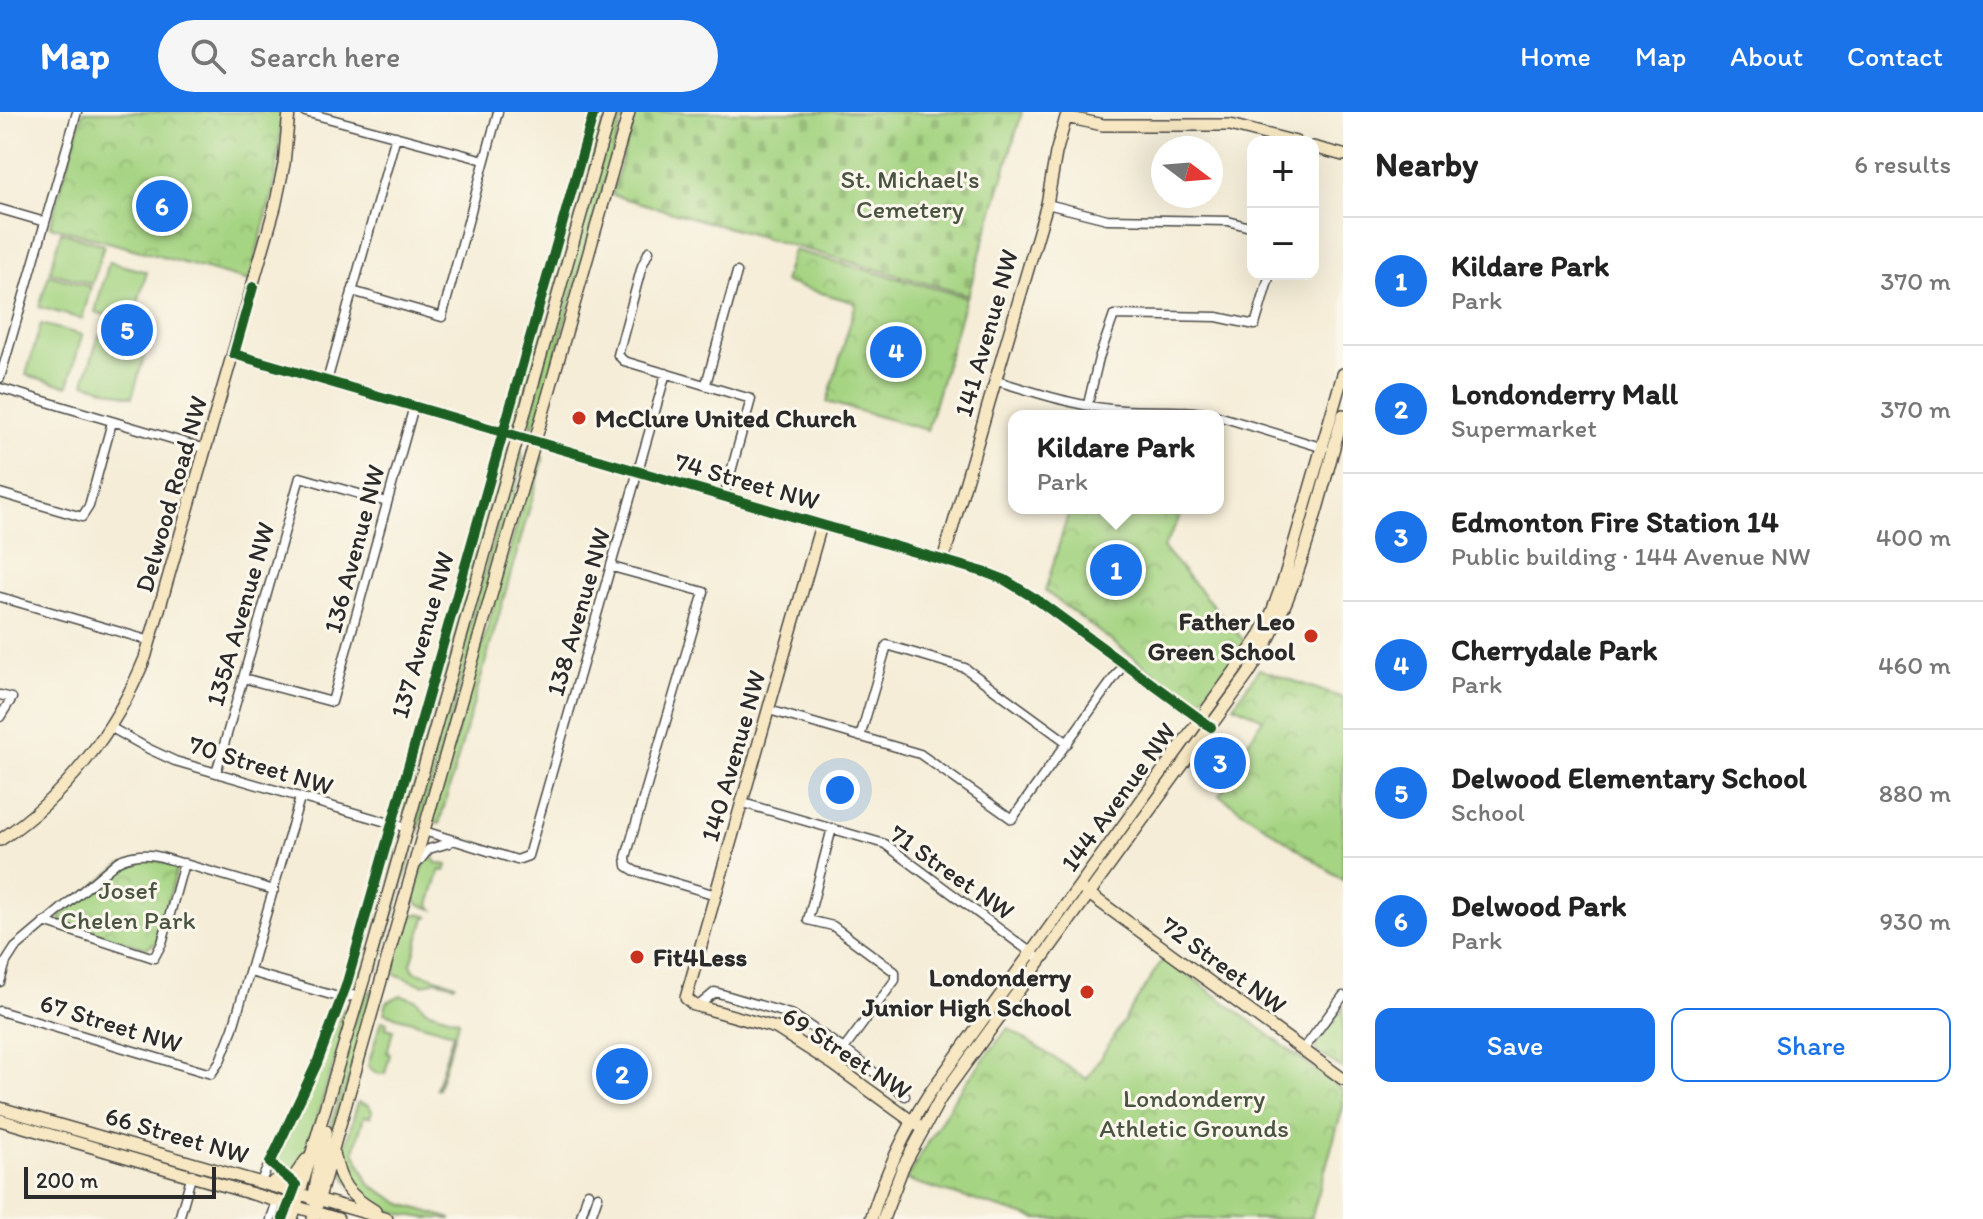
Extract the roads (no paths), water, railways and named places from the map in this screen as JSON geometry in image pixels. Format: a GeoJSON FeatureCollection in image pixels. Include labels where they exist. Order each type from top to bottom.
{"type":"FeatureCollection","features":[{"type":"Feature","properties":{"kind":"street"},"geometry":{"type":"LineString","coordinates":[[0,378],[77,112]]}},
{"type":"Feature","properties":{"kind":"street","name":"Delwood Road NW"},"geometry":{"type":"LineString","coordinates":[[0,840],[63,786],[110,727],[131,691],[151,641],[275,207],[284,164],[289,112]]}},
{"type":"Feature","properties":{"kind":"street"},"geometry":{"type":"LineString","coordinates":[[305,112],[484,160]]}},
{"type":"Feature","properties":{"kind":"street"},"geometry":{"type":"LineString","coordinates":[[352,291],[442,317],[498,112]]}},
{"type":"Feature","properties":{"kind":"street","name":"137 Avenue NW"},"geometry":{"type":"LineString","coordinates":[[263,1182],[317,1063],[342,998],[594,112]]}},
{"type":"Feature","properties":{"kind":"street","name":"137 Avenue NW"},"geometry":{"type":"LineString","coordinates":[[292,1219],[306,1213],[315,1145],[610,112]]}},
{"type":"Feature","properties":{"kind":"street","name":"137 Avenue NW"},"geometry":{"type":"LineString","coordinates":[[310,1196],[333,1149],[629,112]]}},
{"type":"Feature","properties":{"kind":"street"},"geometry":{"type":"LineString","coordinates":[[1179,112],[1179,126],[1230,125],[1273,136]]}},
{"type":"Feature","properties":{"kind":"street","name":"141 Avenue NW"},"geometry":{"type":"LineString","coordinates":[[943,560],[1047,204],[1066,117],[1103,125],[1179,126]]}},
{"type":"Feature","properties":{"kind":"street"},"geometry":{"type":"LineString","coordinates":[[327,381],[396,136]]}},
{"type":"Feature","properties":{"kind":"street"},"geometry":{"type":"LineString","coordinates":[[1319,149],[1343,155]]}},
{"type":"Feature","properties":{"kind":"street"},"geometry":{"type":"LineString","coordinates":[[1047,204],[1107,219],[1228,221],[1247,226]]}},
{"type":"Feature","properties":{"kind":"street"},"geometry":{"type":"LineString","coordinates":[[0,209],[45,222]]}},
{"type":"Feature","properties":{"kind":"street"},"geometry":{"type":"LineString","coordinates":[[649,251],[617,351],[620,359],[751,399],[724,497]]}},
{"type":"Feature","properties":{"kind":"street"},"geometry":{"type":"LineString","coordinates":[[706,384],[737,272]]}},
{"type":"Feature","properties":{"kind":"street"},"geometry":{"type":"LineString","coordinates":[[1088,404],[1114,315],[1217,317],[1255,325],[1268,280]]}},
{"type":"Feature","properties":{"kind":"street","name":"74 Street NW"},"geometry":{"type":"LineString","coordinates":[[234,354],[987,573],[1021,589],[1206,723]]}},
{"type":"Feature","properties":{"kind":"street","name":"138 Avenue NW"},"geometry":{"type":"LineString","coordinates":[[457,842],[517,860],[524,859],[531,848],[666,373]]}},
{"type":"Feature","properties":{"kind":"street","name":"144 Avenue NW"},"geometry":{"type":"LineString","coordinates":[[871,1219],[892,1162],[912,1122],[1206,723],[1272,612],[1327,449],[1343,374]]}},
{"type":"Feature","properties":{"kind":"street"},"geometry":{"type":"LineString","coordinates":[[994,380],[1120,410]]}},
{"type":"Feature","properties":{"kind":"street"},"geometry":{"type":"LineString","coordinates":[[0,388],[206,449]]}},
{"type":"Feature","properties":{"kind":"street","name":"136 Avenue NW"},"geometry":{"type":"LineString","coordinates":[[243,678],[332,702],[414,406]]}},
{"type":"Feature","properties":{"kind":"street","name":"144 Avenue NW"},"geometry":{"type":"LineString","coordinates":[[1327,449],[1343,415]]}},
{"type":"Feature","properties":{"kind":"street"},"geometry":{"type":"LineString","coordinates":[[1224,418],[1327,449]]}},
{"type":"Feature","properties":{"kind":"street"},"geometry":{"type":"LineString","coordinates":[[0,493],[82,517],[89,506],[112,422]]}},
{"type":"Feature","properties":{"kind":"street","name":"135A Avenue NW"},"geometry":{"type":"LineString","coordinates":[[216,773],[300,477],[387,502]]}},
{"type":"Feature","properties":{"kind":"street","name":"140 Avenue NW"},"geometry":{"type":"LineString","coordinates":[[686,998],[821,525]]}},
{"type":"Feature","properties":{"kind":"street"},"geometry":{"type":"LineString","coordinates":[[612,567],[704,592],[626,857],[627,866],[716,895]]}},
{"type":"Feature","properties":{"kind":"street"},"geometry":{"type":"LineString","coordinates":[[0,597],[151,641]]}},
{"type":"Feature","properties":{"kind":"street"},"geometry":{"type":"LineString","coordinates":[[860,737],[887,645],[965,668],[1068,743]]}},
{"type":"Feature","properties":{"kind":"street"},"geometry":{"type":"LineString","coordinates":[[769,710],[920,754],[1012,819],[1124,664]]}},
{"type":"Feature","properties":{"kind":"street"},"geometry":{"type":"LineString","coordinates":[[0,695],[12,698],[0,717]]}},
{"type":"Feature","properties":{"kind":"street","name":"70 Street NW"},"geometry":{"type":"LineString","coordinates":[[110,727],[161,755],[407,828]]}},
{"type":"Feature","properties":{"kind":"street"},"geometry":{"type":"LineString","coordinates":[[300,798],[250,972],[342,998],[359,994]]}},
{"type":"Feature","properties":{"kind":"street","name":"71 Street NW"},"geometry":{"type":"LineString","coordinates":[[743,803],[885,844],[1036,956]]}},
{"type":"Feature","properties":{"kind":"street"},"geometry":{"type":"LineString","coordinates":[[832,828],[808,920],[833,926],[895,972],[895,980],[833,1064]]}},
{"type":"Feature","properties":{"kind":"street"},"geometry":{"type":"LineString","coordinates":[[424,831],[457,842]]}},
{"type":"Feature","properties":{"kind":"street"},"geometry":{"type":"LineString","coordinates":[[413,869],[429,849],[442,843],[457,842]]}},
{"type":"Feature","properties":{"kind":"street"},"geometry":{"type":"LineString","coordinates":[[0,982],[6,962],[15,948],[118,861],[130,856],[149,854],[274,890]]}},
{"type":"Feature","properties":{"kind":"street"},"geometry":{"type":"LineString","coordinates":[[44,922],[154,958],[162,943],[184,863]]}},
{"type":"Feature","properties":{"kind":"street","name":"72 Street NW"},"geometry":{"type":"LineString","coordinates":[[1084,890],[1343,1079]]}},
{"type":"Feature","properties":{"kind":"street","name":"144 Avenue NW"},"geometry":{"type":"LineString","coordinates":[[883,1219],[894,1186],[922,1129],[1036,956]]}},
{"type":"Feature","properties":{"kind":"street","name":"67 Street NW"},"geometry":{"type":"LineString","coordinates":[[0,1011],[211,1074],[220,1061],[233,1028],[250,972]]}},
{"type":"Feature","properties":{"kind":"street","name":"69 Street NW"},"geometry":{"type":"LineString","coordinates":[[698,1006],[715,992],[793,1015],[905,1096]]}},
{"type":"Feature","properties":{"kind":"street"},"geometry":{"type":"LineString","coordinates":[[1303,1050],[1343,996]]}},
{"type":"Feature","properties":{"kind":"street"},"geometry":{"type":"LineString","coordinates":[[342,998],[354,1011]]}},
{"type":"Feature","properties":{"kind":"street","name":"69 Street NW"},"geometry":{"type":"LineString","coordinates":[[686,998],[698,1006],[776,1028],[833,1064],[922,1129]]}},
{"type":"Feature","properties":{"kind":"street"},"geometry":{"type":"LineString","coordinates":[[306,1213],[335,1075]]}},
{"type":"Feature","properties":{"kind":"street","name":"66 Street NW"},"geometry":{"type":"LineString","coordinates":[[0,1108],[194,1170],[306,1213],[338,1219]]}},
{"type":"Feature","properties":{"kind":"street","name":"66 Street NW"},"geometry":{"type":"LineString","coordinates":[[0,1120],[194,1170],[263,1182],[388,1219]]}},
{"type":"Feature","properties":{"kind":"street"},"geometry":{"type":"LineString","coordinates":[[263,1182],[293,1178],[315,1145]]}},
{"type":"Feature","properties":{"kind":"street"},"geometry":{"type":"LineString","coordinates":[[333,1149],[344,1187],[388,1219]]}},
{"type":"Feature","properties":{"kind":"street"},"geometry":{"type":"LineString","coordinates":[[179,1219],[194,1170]]}},
{"type":"Feature","properties":{"kind":"street"},"geometry":{"type":"LineString","coordinates":[[580,1219],[593,1195],[590,1219]]}},
{"type":"Feature","properties":{"kind":"street"},"geometry":{"type":"LineString","coordinates":[[271,1219],[277,1201]]}},
{"type":"Feature","properties":{"kind":"place","name":"Delwood Park"},"geometry":{"type":"Point","coordinates":[162,206]}},
{"type":"Feature","properties":{"kind":"place","name":"Delwood Elementary School"},"geometry":{"type":"Point","coordinates":[127,330]}},
{"type":"Feature","properties":{"kind":"place","name":"Cherrydale Park"},"geometry":{"type":"Point","coordinates":[896,352]}},
{"type":"Feature","properties":{"kind":"place","name":"McClure United Church"},"geometry":{"type":"Point","coordinates":[579,418]}},
{"type":"Feature","properties":{"kind":"place","name":"Kildare Park"},"geometry":{"type":"Point","coordinates":[1116,570]}},
{"type":"Feature","properties":{"kind":"place","name":"Father Leo Green School"},"geometry":{"type":"Point","coordinates":[1311,636]}},
{"type":"Feature","properties":{"kind":"place","name":"Edmonton Fire Station 14"},"geometry":{"type":"Point","coordinates":[1220,763]}},
{"type":"Feature","properties":{"kind":"place","name":"Fit4Less"},"geometry":{"type":"Point","coordinates":[637,957]}},
{"type":"Feature","properties":{"kind":"place","name":"Londonderry Junior High School"},"geometry":{"type":"Point","coordinates":[1087,992]}},
{"type":"Feature","properties":{"kind":"place","name":"Londonderry Mall"},"geometry":{"type":"Point","coordinates":[622,1074]}},
{"type":"Feature","properties":{"kind":"park label","name":"St. Michael's Cemetery"},"geometry":{"type":"Point","coordinates":[910,194]}},
{"type":"Feature","properties":{"kind":"park label","name":"Josef Chelen Park"},"geometry":{"type":"Point","coordinates":[128,905]}},
{"type":"Feature","properties":{"kind":"park label","name":"Londonderry Athletic Grounds"},"geometry":{"type":"Point","coordinates":[1194,1113]}}]}
